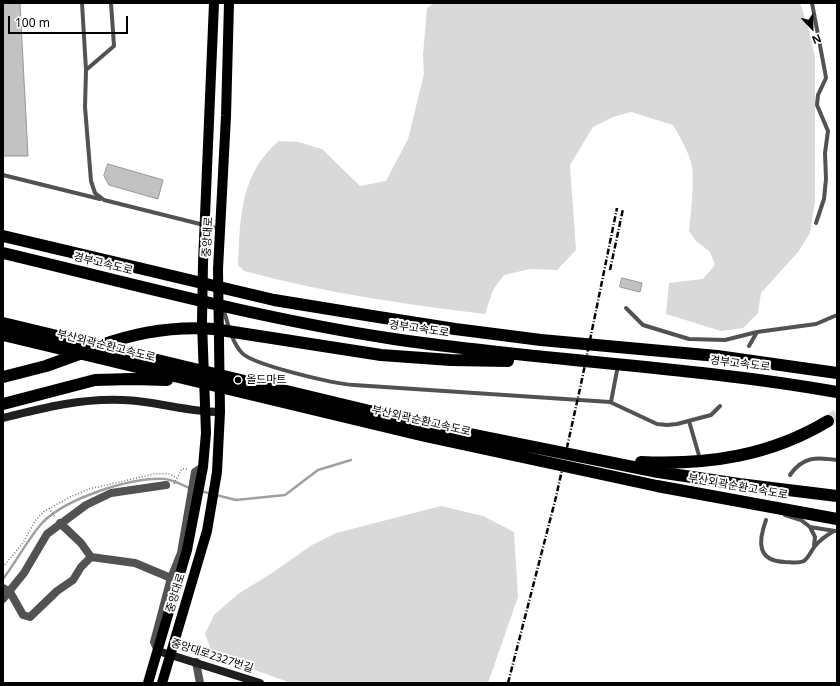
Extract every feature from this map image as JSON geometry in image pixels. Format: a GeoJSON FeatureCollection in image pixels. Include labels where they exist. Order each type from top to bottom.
{"type":"FeatureCollection","features":[{"type":"Feature","properties":{"kind":"highway","name":"경부고속도로"},"geometry":{"type":"LineString","coordinates":[[3,236],[274,300],[455,329],[541,340],[717,356],[837,373]]}},
{"type":"Feature","properties":{"kind":"highway","name":"경부고속도로"},"geometry":{"type":"LineString","coordinates":[[3,253],[234,309],[316,326],[392,339],[493,352],[768,380],[837,392]]}},
{"type":"Feature","properties":{"kind":"highway","name":"부산외곽순환고속도로"},"geometry":{"type":"LineString","coordinates":[[3,323],[449,430],[504,447],[657,486],[837,519]]}},
{"type":"Feature","properties":{"kind":"highway"},"geometry":{"type":"LineString","coordinates":[[3,377],[46,366],[130,335],[161,329],[214,329],[338,349],[417,359],[571,360]]}},
{"type":"Feature","properties":{"kind":"highway","name":"부산외곽순환고속도로"},"geometry":{"type":"LineString","coordinates":[[3,335],[136,373],[202,383],[335,415],[504,447],[590,459],[731,483],[837,496]]}},
{"type":"Feature","properties":{"kind":"highway"},"geometry":{"type":"LineString","coordinates":[[3,404],[84,382],[136,373]]}},
{"type":"Feature","properties":{"kind":"highway"},"geometry":{"type":"LineString","coordinates":[[590,459],[665,463],[701,462],[730,458],[770,449],[801,436],[828,421]]}},
{"type":"Feature","properties":{"kind":"main road","name":"중앙대로"},"geometry":{"type":"LineString","coordinates":[[148,683],[187,550],[195,510],[198,472],[206,412],[202,322],[214,3]]}},
{"type":"Feature","properties":{"kind":"main road","name":"중앙대로"},"geometry":{"type":"LineString","coordinates":[[162,683],[212,510],[218,472],[220,412],[220,229],[226,116],[229,3]]}},
{"type":"Feature","properties":{"kind":"street"},"geometry":{"type":"LineString","coordinates":[[3,418],[85,400],[124,400],[206,412],[220,412]]}},
{"type":"Feature","properties":{"kind":"street"},"geometry":{"type":"LineString","coordinates":[[158,651],[154,642],[171,578],[181,553],[190,502],[198,472]]}},
{"type":"Feature","properties":{"kind":"street"},"geometry":{"type":"LineString","coordinates":[[3,599],[6,590],[47,534],[59,521],[86,505],[110,494],[170,485]]}},
{"type":"Feature","properties":{"kind":"street"},"geometry":{"type":"LineString","coordinates":[[59,521],[81,543],[91,558]]}},
{"type":"Feature","properties":{"kind":"street"},"geometry":{"type":"LineString","coordinates":[[6,590],[24,615],[30,617],[57,591],[74,580],[81,567],[91,558],[135,563],[171,578]]}},
{"type":"Feature","properties":{"kind":"street","name":"중앙대로2327번길"},"geometry":{"type":"LineString","coordinates":[[158,651],[260,683]]}},
{"type":"Feature","properties":{"kind":"street"},"geometry":{"type":"LineString","coordinates":[[196,662],[200,683]]}},
{"type":"Feature","properties":{"kind":"lane"},"geometry":{"type":"LineString","coordinates":[[82,3],[86,70],[85,107],[91,181],[94,190],[101,199]]}},
{"type":"Feature","properties":{"kind":"lane"},"geometry":{"type":"LineString","coordinates":[[86,70],[114,46],[111,3]]}},
{"type":"Feature","properties":{"kind":"lane"},"geometry":{"type":"LineString","coordinates":[[812,3],[826,72],[826,78],[818,95],[817,104],[828,131],[825,153],[826,179],[824,199],[816,223]]}},
{"type":"Feature","properties":{"kind":"lane"},"geometry":{"type":"LineString","coordinates":[[3,175],[220,229]]}},
{"type":"Feature","properties":{"kind":"lane"},"geometry":{"type":"LineString","coordinates":[[219,292],[232,337],[243,355],[252,360],[330,382],[354,385],[611,402],[657,424],[677,424],[711,415],[720,406]]}},
{"type":"Feature","properties":{"kind":"lane"},"geometry":{"type":"LineString","coordinates":[[626,308],[643,325],[689,339],[725,340],[758,332],[816,324],[837,315]]}},
{"type":"Feature","properties":{"kind":"lane"},"geometry":{"type":"LineString","coordinates":[[749,346],[758,332]]}},
{"type":"Feature","properties":{"kind":"lane"},"geometry":{"type":"LineString","coordinates":[[611,402],[618,364]]}},
{"type":"Feature","properties":{"kind":"lane"},"geometry":{"type":"LineString","coordinates":[[689,421],[701,462]]}},
{"type":"Feature","properties":{"kind":"lane"},"geometry":{"type":"LineString","coordinates":[[790,475],[797,466],[806,459],[817,457],[837,460]]}},
{"type":"Feature","properties":{"kind":"lane"},"geometry":{"type":"LineString","coordinates":[[747,502],[801,520],[810,527],[836,531]]}},
{"type":"Feature","properties":{"kind":"lane"},"geometry":{"type":"LineString","coordinates":[[766,520],[761,535],[760,544],[765,555],[772,560],[779,562],[801,562],[822,539],[836,531]]}},
{"type":"Feature","properties":{"kind":"lane"},"geometry":{"type":"LineString","coordinates":[[810,527],[815,539],[813,548]]}},
{"type":"Feature","properties":{"kind":"path"},"geometry":{"type":"LineString","coordinates":[[170,485],[176,481],[182,469],[198,472]]}},
{"type":"Feature","properties":{"kind":"path"},"geometry":{"type":"LineString","coordinates":[[48,508],[59,521]]}},
{"type":"Feature","properties":{"kind":"shaded area"},"geometry":{"type":"Polygon","coordinates":[[[434,3],[800,3],[809,30],[815,57],[815,201],[810,233],[798,252],[761,293],[758,313],[743,328],[721,331],[666,314],[669,283],[703,279],[715,265],[710,252],[696,241],[689,231],[693,177],[691,162],[681,139],[673,125],[631,112],[613,117],[593,127],[570,165],[576,250],[557,270],[530,269],[504,275],[493,290],[485,314],[394,302],[334,292],[244,271],[238,265],[242,214],[249,182],[256,167],[279,141],[298,142],[322,149],[360,186],[386,181],[408,139],[424,74],[423,55],[427,8],[434,3]]]}},
{"type":"Feature","properties":{"kind":"shaded area"},"geometry":{"type":"Polygon","coordinates":[[[441,506],[483,516],[514,532],[518,597],[488,683],[291,683],[213,655],[205,634],[214,615],[238,594],[272,573],[312,545],[336,533],[441,506]]]}},
{"type":"Feature","properties":{"kind":"building"},"geometry":{"type":"Polygon","coordinates":[[[3,3],[20,3],[28,156],[3,156],[3,3]]]}},
{"type":"Feature","properties":{"kind":"building"},"geometry":{"type":"Polygon","coordinates":[[[108,164],[163,180],[158,199],[109,185],[104,176],[108,164]]]}},
{"type":"Feature","properties":{"kind":"building"},"geometry":{"type":"Polygon","coordinates":[[[622,278],[642,283],[640,292],[620,287],[622,278]]]}},
{"type":"Feature","properties":{"kind":"waterway"},"geometry":{"type":"LineString","coordinates":[[216,495],[236,500],[285,495],[318,470],[351,460]]}},
{"type":"Feature","properties":{"kind":"waterway"},"geometry":{"type":"LineString","coordinates":[[3,579],[43,522],[54,513],[83,497],[118,485],[151,479],[165,479],[174,481],[190,488]]}},
{"type":"Feature","properties":{"kind":"waterway"},"geometry":{"type":"LineString","coordinates":[[201,491],[212,494]]}},
{"type":"Feature","properties":{"kind":"tunnel"},"geometry":{"type":"LineString","coordinates":[[828,421],[837,415]]}},
{"type":"Feature","properties":{"kind":"railway"},"geometry":{"type":"LineString","coordinates":[[508,683],[556,497],[617,208]]}},
{"type":"Feature","properties":{"kind":"railway"},"geometry":{"type":"LineString","coordinates":[[610,270],[623,209]]}},
{"type":"Feature","properties":{"kind":"place","name":"올드마트"},"geometry":{"type":"Point","coordinates":[238,380]}}]}
